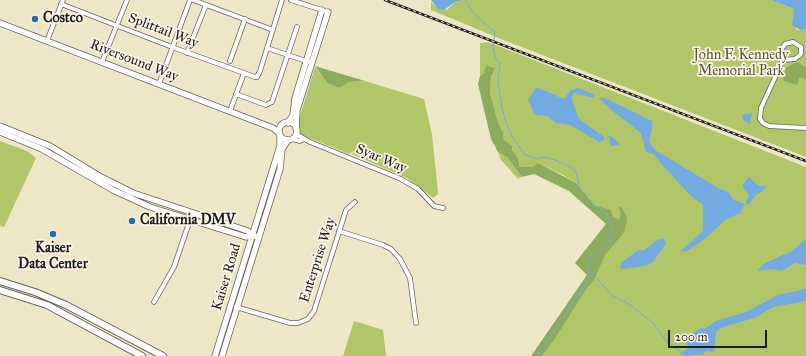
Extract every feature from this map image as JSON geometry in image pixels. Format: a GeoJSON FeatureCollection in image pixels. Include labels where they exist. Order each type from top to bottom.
{"type":"FeatureCollection","features":[{"type":"Feature","properties":{"kind":"main road"},"geometry":{"type":"LineString","coordinates":[[0,281],[35,292],[66,305],[163,356]]}},
{"type":"Feature","properties":{"kind":"main road"},"geometry":{"type":"LineString","coordinates":[[0,290],[47,305],[142,356]]}},
{"type":"Feature","properties":{"kind":"street"},"geometry":{"type":"LineString","coordinates":[[102,62],[127,0]]}},
{"type":"Feature","properties":{"kind":"street"},"geometry":{"type":"LineString","coordinates":[[159,84],[172,47],[192,0],[273,30]]}},
{"type":"Feature","properties":{"kind":"street"},"geometry":{"type":"LineString","coordinates":[[282,0],[267,48],[309,62]]}},
{"type":"Feature","properties":{"kind":"street"},"geometry":{"type":"LineString","coordinates":[[291,0],[325,11]]}},
{"type":"Feature","properties":{"kind":"street"},"geometry":{"type":"LineString","coordinates":[[47,41],[62,2]]}},
{"type":"Feature","properties":{"kind":"street","name":"Splittail Way"},"geometry":{"type":"LineString","coordinates":[[62,2],[187,53],[244,73],[257,76],[267,48]]}},
{"type":"Feature","properties":{"kind":"street"},"geometry":{"type":"LineString","coordinates":[[187,53],[206,5]]}},
{"type":"Feature","properties":{"kind":"street","name":"Kaiser Road"},"geometry":{"type":"LineString","coordinates":[[222,356],[238,307],[253,236],[280,169],[282,149],[293,135],[297,110],[309,62],[325,11]]}},
{"type":"Feature","properties":{"kind":"street"},"geometry":{"type":"LineString","coordinates":[[230,61],[245,19]]}},
{"type":"Feature","properties":{"kind":"street","name":"Riversound Way"},"geometry":{"type":"LineString","coordinates":[[0,23],[273,128],[280,134]]}},
{"type":"Feature","properties":{"kind":"street"},"geometry":{"type":"LineString","coordinates":[[236,94],[266,104],[272,102],[297,27]]}},
{"type":"Feature","properties":{"kind":"street"},"geometry":{"type":"LineString","coordinates":[[783,60],[797,58],[801,54],[801,47],[793,42],[785,44],[780,52],[783,60],[761,108],[760,119],[763,123],[769,126],[806,128]]}},
{"type":"Feature","properties":{"kind":"street","name":"Kaiser Road"},"geometry":{"type":"LineString","coordinates":[[286,123],[293,115],[295,98],[309,62]]}},
{"type":"Feature","properties":{"kind":"street"},"geometry":{"type":"LineString","coordinates":[[230,111],[244,73]]}},
{"type":"Feature","properties":{"kind":"street","name":"Riversound Way"},"geometry":{"type":"LineString","coordinates":[[259,123],[286,123]]}},
{"type":"Feature","properties":{"kind":"street"},"geometry":{"type":"LineString","coordinates":[[286,123],[293,125],[293,135],[283,139],[280,134],[280,128],[286,123]]}},
{"type":"Feature","properties":{"kind":"street"},"geometry":{"type":"LineString","coordinates":[[0,126],[49,149],[127,197],[191,217],[246,237],[253,236]]}},
{"type":"Feature","properties":{"kind":"street"},"geometry":{"type":"LineString","coordinates":[[0,132],[49,149]]}},
{"type":"Feature","properties":{"kind":"street","name":"Kaiser Road"},"geometry":{"type":"LineString","coordinates":[[215,356],[280,146],[280,134]]}},
{"type":"Feature","properties":{"kind":"street","name":"Syar Way"},"geometry":{"type":"LineString","coordinates":[[293,135],[302,136],[304,139],[401,178],[418,189],[434,206],[443,208]]}},
{"type":"Feature","properties":{"kind":"street","name":"Enterprise Way"},"geometry":{"type":"LineString","coordinates":[[231,305],[290,323],[298,323],[308,319],[314,311],[346,210],[355,202]]}},
{"type":"Feature","properties":{"kind":"street"},"geometry":{"type":"LineString","coordinates":[[154,302],[174,267],[191,217]]}},
{"type":"Feature","properties":{"kind":"street"},"geometry":{"type":"LineString","coordinates":[[339,231],[383,245],[391,249],[400,259],[410,278],[416,323]]}},
{"type":"Feature","properties":{"kind":"green space","name":"John F. Kennedy Memorial Park"},"geometry":{"type":"Polygon","coordinates":[[[463,0],[771,0],[794,9],[796,29],[802,31],[806,29],[806,157],[501,39],[431,10],[431,2],[435,6],[447,10],[455,2],[463,0]]]}},
{"type":"Feature","properties":{"kind":"green space"},"geometry":{"type":"Polygon","coordinates":[[[488,42],[806,167],[806,356],[537,356],[606,245],[607,213],[594,205],[576,183],[561,174],[538,163],[532,167],[520,167],[518,158],[504,140],[503,132],[498,122],[490,93],[491,77],[495,68],[488,66],[487,64],[484,75],[480,76],[480,43],[488,42]]]}},
{"type":"Feature","properties":{"kind":"green space"},"geometry":{"type":"Polygon","coordinates":[[[797,62],[806,67],[806,81],[805,78],[799,78],[797,85],[784,81],[783,78],[786,68],[797,62]]]}},
{"type":"Feature","properties":{"kind":"green space"},"geometry":{"type":"Polygon","coordinates":[[[487,63],[488,66],[495,68],[491,77],[490,93],[498,122],[503,132],[504,140],[512,146],[512,150],[518,158],[520,167],[532,167],[538,163],[576,183],[594,205],[611,210],[613,217],[619,220],[621,214],[618,206],[622,208],[627,218],[625,231],[605,255],[594,280],[586,289],[554,340],[542,356],[531,356],[587,275],[575,263],[606,224],[569,191],[534,174],[522,177],[507,157],[498,152],[491,139],[478,84],[480,76],[484,74],[487,63]]]}},
{"type":"Feature","properties":{"kind":"green space"},"geometry":{"type":"Polygon","coordinates":[[[315,66],[365,81],[350,82],[339,88],[327,83],[315,66]]]}},
{"type":"Feature","properties":{"kind":"green space"},"geometry":{"type":"Polygon","coordinates":[[[315,67],[327,83],[339,88],[350,82],[365,81],[424,99],[432,135],[438,194],[433,198],[407,178],[352,154],[355,150],[349,154],[295,132],[315,67]]]}},
{"type":"Feature","properties":{"kind":"green space"},"geometry":{"type":"Polygon","coordinates":[[[0,141],[27,151],[36,158],[4,227],[0,226],[0,141]]]}},
{"type":"Feature","properties":{"kind":"green space"},"geometry":{"type":"Polygon","coordinates":[[[498,152],[507,157],[522,177],[518,179],[501,160],[498,152]]]}},
{"type":"Feature","properties":{"kind":"green space"},"geometry":{"type":"Polygon","coordinates":[[[354,321],[383,330],[386,356],[343,356],[354,321]]]}},
{"type":"Feature","properties":{"kind":"water"},"geometry":{"type":"Polygon","coordinates":[[[431,0],[463,0],[455,2],[444,10],[438,9],[431,0]]]}},
{"type":"Feature","properties":{"kind":"water"},"geometry":{"type":"Polygon","coordinates":[[[771,0],[806,0],[806,29],[802,31],[792,25],[794,9],[771,0]]]}},
{"type":"Feature","properties":{"kind":"water"},"geometry":{"type":"Polygon","coordinates":[[[536,87],[564,99],[571,90],[578,88],[593,94],[594,98],[574,93],[572,100],[579,119],[604,137],[604,140],[599,142],[570,125],[556,123],[547,116],[535,115],[528,100],[536,87]]]}},
{"type":"Feature","properties":{"kind":"water"},"geometry":{"type":"Polygon","coordinates":[[[599,98],[605,98],[652,121],[649,142],[655,150],[718,188],[728,192],[734,200],[745,204],[740,213],[725,220],[706,238],[687,251],[680,252],[703,231],[703,205],[690,195],[654,154],[646,152],[641,133],[610,109],[599,98]]]}},
{"type":"Feature","properties":{"kind":"water"},"geometry":{"type":"Polygon","coordinates":[[[752,113],[750,124],[743,120],[742,115],[752,113]]]}},
{"type":"Feature","properties":{"kind":"water"},"geometry":{"type":"Polygon","coordinates":[[[608,135],[614,138],[620,145],[611,146],[608,135]]]}},
{"type":"Feature","properties":{"kind":"water"},"geometry":{"type":"Polygon","coordinates":[[[749,177],[759,186],[766,186],[764,190],[756,195],[748,205],[746,203],[749,195],[742,186],[749,177]]]}},
{"type":"Feature","properties":{"kind":"water"},"geometry":{"type":"Polygon","coordinates":[[[663,238],[666,242],[665,245],[653,262],[645,266],[622,269],[620,267],[622,262],[637,251],[644,250],[657,240],[663,238]]]}},
{"type":"Feature","properties":{"kind":"water"},"geometry":{"type":"Polygon","coordinates":[[[806,239],[806,265],[795,263],[782,271],[772,269],[757,271],[765,263],[792,251],[806,239]]]}},
{"type":"Feature","properties":{"kind":"water"},"geometry":{"type":"Polygon","coordinates":[[[806,289],[806,301],[774,307],[754,318],[723,327],[716,332],[714,352],[707,351],[701,355],[693,354],[687,356],[679,354],[689,348],[685,340],[698,329],[706,328],[716,321],[746,312],[778,295],[806,289]]]}},
{"type":"Feature","properties":{"kind":"waterway"},"geometry":{"type":"LineString","coordinates":[[468,4],[472,12],[495,32],[493,48],[496,59],[500,63],[498,82],[502,108],[506,123],[513,138],[525,155],[537,159],[543,157],[550,158],[571,167],[576,172],[580,188],[594,205],[607,213],[613,230],[606,245],[588,260],[589,278],[586,284],[537,356]]}},
{"type":"Feature","properties":{"kind":"waterway"},"geometry":{"type":"LineString","coordinates":[[589,270],[613,296],[629,304],[653,323],[670,346],[683,352]]}},
{"type":"Feature","properties":{"kind":"railway"},"geometry":{"type":"LineString","coordinates":[[385,0],[806,161]]}},
{"type":"Feature","properties":{"kind":"place","name":"Costco"},"geometry":{"type":"Point","coordinates":[35,19]}},
{"type":"Feature","properties":{"kind":"place","name":"California DMV"},"geometry":{"type":"Point","coordinates":[132,221]}},
{"type":"Feature","properties":{"kind":"place","name":"Kaiser Data Center"},"geometry":{"type":"Point","coordinates":[53,234]}}]}
